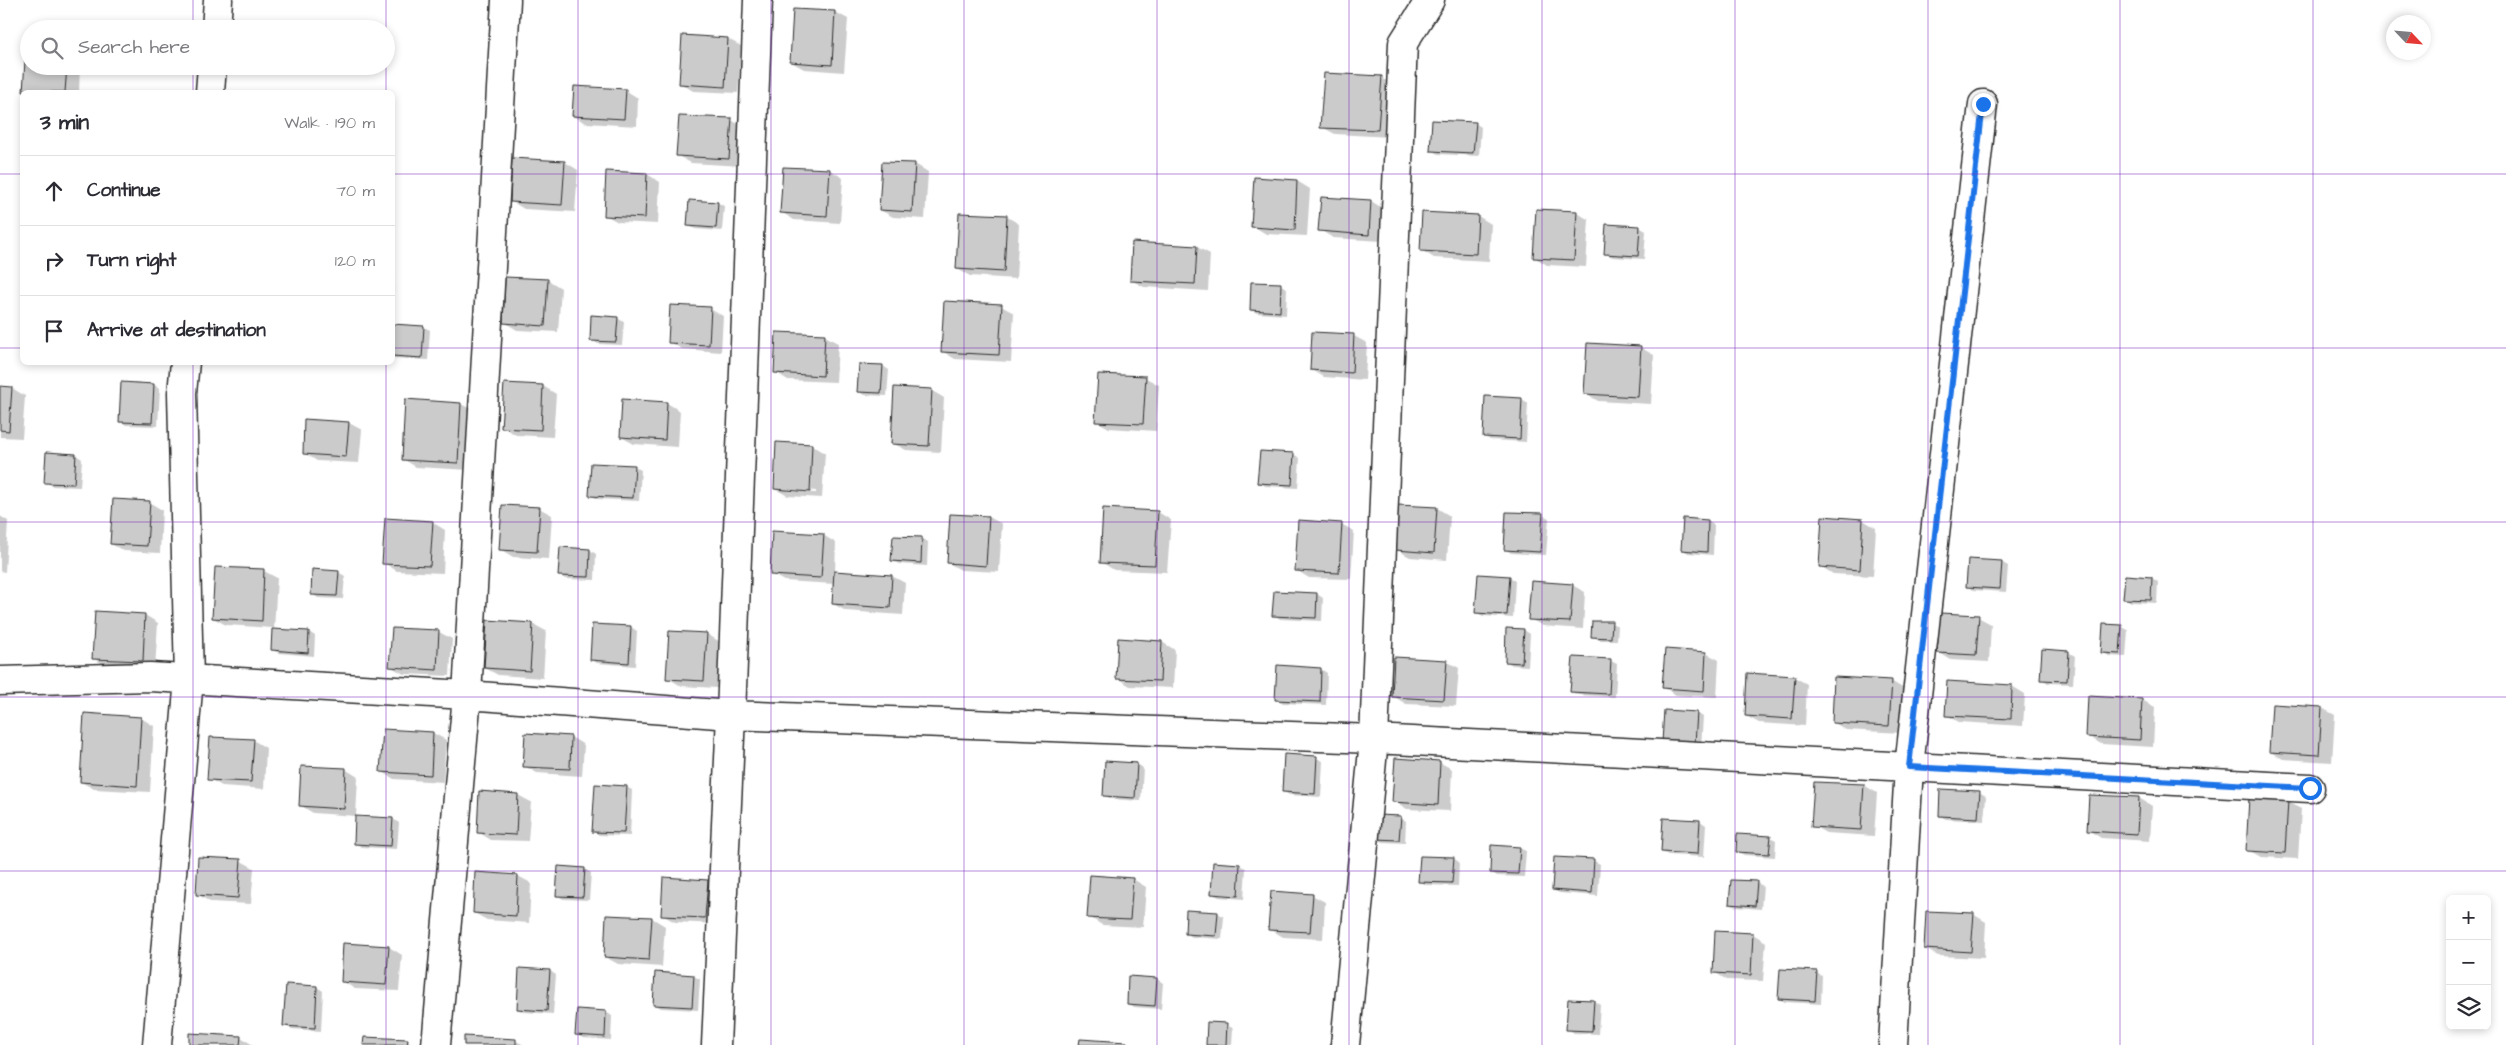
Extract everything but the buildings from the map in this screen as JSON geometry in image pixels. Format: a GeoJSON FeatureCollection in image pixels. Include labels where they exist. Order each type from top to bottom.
{"type":"FeatureCollection","features":[{"type":"Feature","properties":{"kind":"street"},"geometry":{"type":"LineString","coordinates":[[217,20],[218,0]]}},
{"type":"Feature","properties":{"kind":"street"},"geometry":{"type":"LineString","coordinates":[[436,1045],[468,695],[506,0]]}},
{"type":"Feature","properties":{"kind":"street"},"geometry":{"type":"LineString","coordinates":[[716,1045],[731,715],[758,0]]}},
{"type":"Feature","properties":{"kind":"street"},"geometry":{"type":"LineString","coordinates":[[1345,1045],[1374,739],[1403,43],[1430,0]]}},
{"type":"Feature","properties":{"kind":"street"},"geometry":{"type":"LineString","coordinates":[[210,90],[211,75]]}},
{"type":"Feature","properties":{"kind":"street"},"geometry":{"type":"LineString","coordinates":[[1893,1045],[1909,767],[1983,104]]}},
{"type":"Feature","properties":{"kind":"street"},"geometry":{"type":"LineString","coordinates":[[157,1045],[189,679],[182,403],[185,365]]}},
{"type":"Feature","properties":{"kind":"street"},"geometry":{"type":"LineString","coordinates":[[0,681],[150,676],[468,695],[731,715],[1374,739],[2310,788]]}},
{"type":"Feature","properties":{"kind":"route"},"geometry":{"type":"LineString","coordinates":[[1983,104],[1909,767],[2310,788]]}}]}
